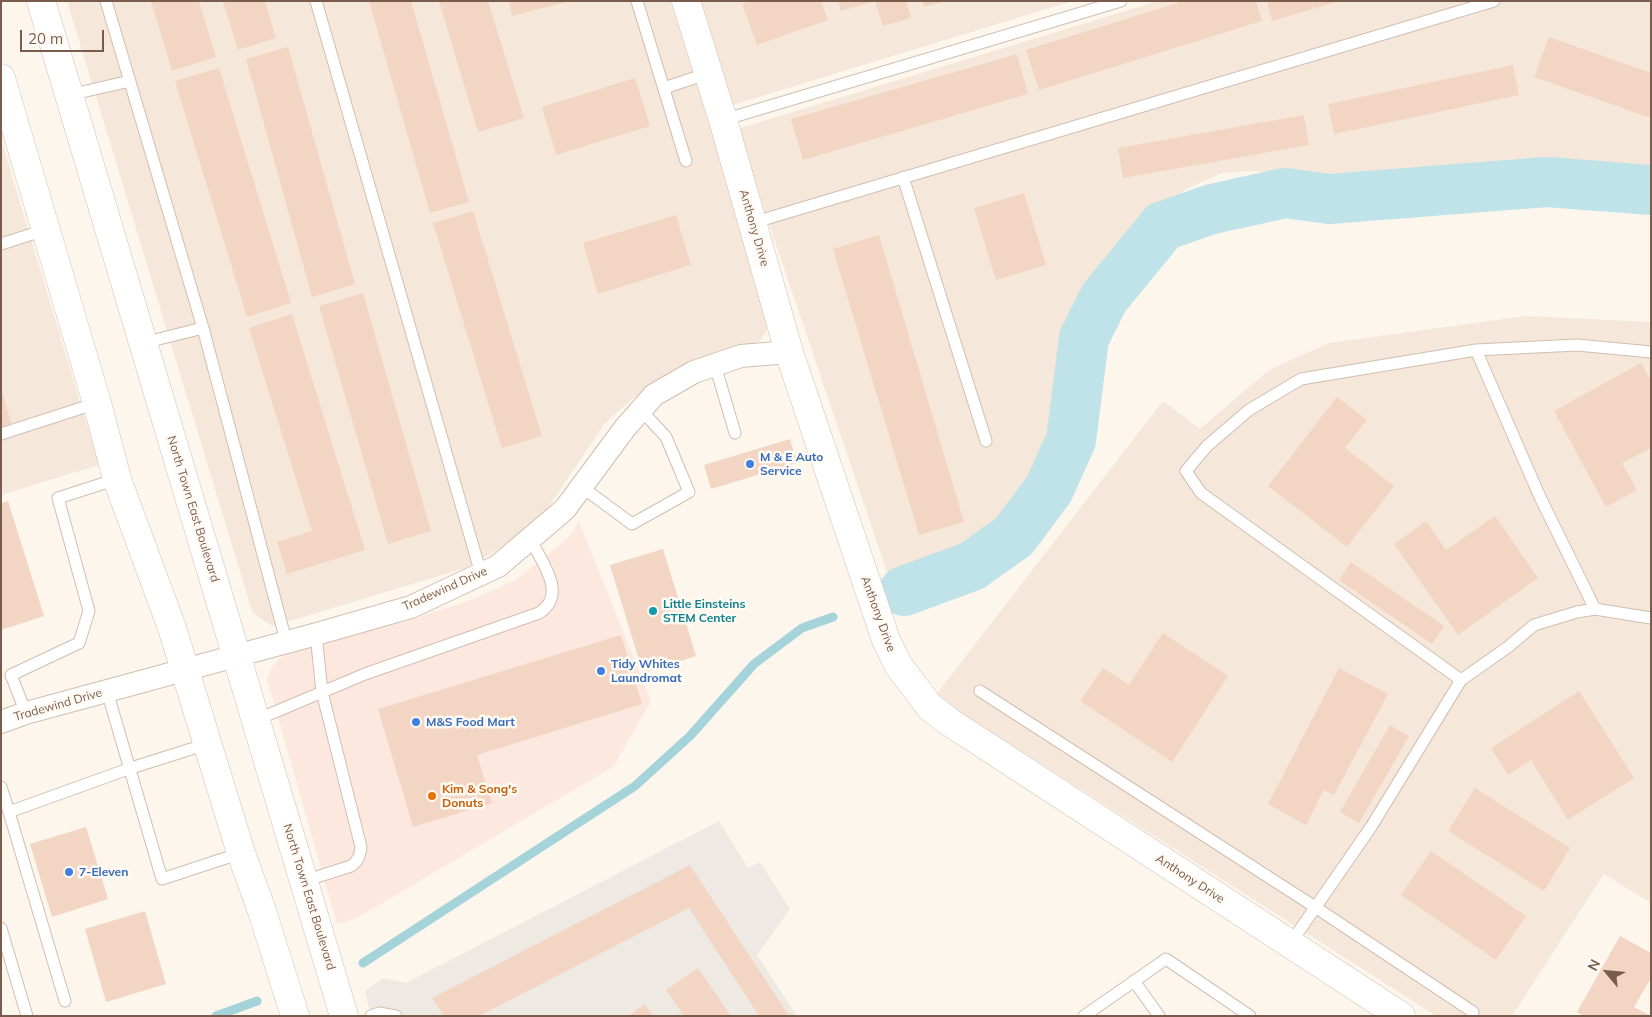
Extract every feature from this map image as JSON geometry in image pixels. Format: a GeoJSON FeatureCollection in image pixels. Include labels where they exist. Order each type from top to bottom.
{"type":"FeatureCollection","features":[{"type":"Feature","properties":{"kind":"main road","name":"North Town East Boulevard"},"geometry":{"type":"LineString","coordinates":[[41,1],[344,1016]]}},
{"type":"Feature","properties":{"kind":"main road","name":"Anthony Drive"},"geometry":{"type":"LineString","coordinates":[[686,1],[723,120],[789,352],[886,640],[898,665],[930,708],[951,724],[1401,1016]]}},
{"type":"Feature","properties":{"kind":"main road"},"geometry":{"type":"LineString","coordinates":[[1,78],[97,403],[117,479],[172,628],[241,853],[262,911],[295,1016]]}},
{"type":"Feature","properties":{"kind":"street","name":"Tradewind Drive"},"geometry":{"type":"LineString","coordinates":[[1,722],[26,713],[411,607],[498,566],[565,510],[625,428],[654,395],[694,372],[741,356],[789,352]]}},
{"type":"Feature","properties":{"kind":"lane"},"geometry":{"type":"LineString","coordinates":[[106,1],[202,328],[286,641]]}},
{"type":"Feature","properties":{"kind":"lane"},"geometry":{"type":"LineString","coordinates":[[316,1],[481,574]]}},
{"type":"Feature","properties":{"kind":"lane"},"geometry":{"type":"LineString","coordinates":[[637,1],[686,161]]}},
{"type":"Feature","properties":{"kind":"lane"},"geometry":{"type":"LineString","coordinates":[[723,120],[1120,1]]}},
{"type":"Feature","properties":{"kind":"lane"},"geometry":{"type":"LineString","coordinates":[[752,222],[1494,1]]}},
{"type":"Feature","properties":{"kind":"lane"},"geometry":{"type":"LineString","coordinates":[[664,88],[709,74]]}},
{"type":"Feature","properties":{"kind":"lane"},"geometry":{"type":"LineString","coordinates":[[69,95],[130,81]]}},
{"type":"Feature","properties":{"kind":"lane"},"geometry":{"type":"LineString","coordinates":[[903,177],[986,441]]}},
{"type":"Feature","properties":{"kind":"lane"},"geometry":{"type":"LineString","coordinates":[[1,244],[45,230]]}},
{"type":"Feature","properties":{"kind":"lane"},"geometry":{"type":"LineString","coordinates":[[143,343],[202,328]]}},
{"type":"Feature","properties":{"kind":"lane"},"geometry":{"type":"LineString","coordinates":[[1462,680],[1201,493],[1186,472],[1207,446],[1249,410],[1301,379],[1476,350],[1577,345],[1651,352]]}},
{"type":"Feature","properties":{"kind":"lane"},"geometry":{"type":"LineString","coordinates":[[1476,350],[1540,497],[1595,609]]}},
{"type":"Feature","properties":{"kind":"lane"},"geometry":{"type":"LineString","coordinates":[[715,365],[735,433]]}},
{"type":"Feature","properties":{"kind":"lane"},"geometry":{"type":"LineString","coordinates":[[1,434],[97,403]]}},
{"type":"Feature","properties":{"kind":"lane"},"geometry":{"type":"LineString","coordinates":[[582,487],[632,524],[689,492],[666,437],[641,410]]}},
{"type":"Feature","properties":{"kind":"lane"},"geometry":{"type":"LineString","coordinates":[[26,713],[11,675],[78,643],[89,611],[58,498],[117,479]]}},
{"type":"Feature","properties":{"kind":"lane"},"geometry":{"type":"LineString","coordinates":[[256,720],[365,674],[546,609],[553,597],[553,584],[530,539]]}},
{"type":"Feature","properties":{"kind":"lane"},"geometry":{"type":"LineString","coordinates":[[1290,944],[1371,826],[1462,680],[1508,647],[1534,625],[1577,612],[1595,609],[1651,618]]}},
{"type":"Feature","properties":{"kind":"lane"},"geometry":{"type":"LineString","coordinates":[[304,881],[351,866],[360,857],[361,847],[322,692],[316,634]]}},
{"type":"Feature","properties":{"kind":"lane"},"geometry":{"type":"LineString","coordinates":[[107,691],[162,879],[241,853]]}},
{"type":"Feature","properties":{"kind":"lane"},"geometry":{"type":"LineString","coordinates":[[980,691],[1474,1012]]}},
{"type":"Feature","properties":{"kind":"lane"},"geometry":{"type":"LineString","coordinates":[[8,812],[208,743]]}},
{"type":"Feature","properties":{"kind":"lane"},"geometry":{"type":"LineString","coordinates":[[1,787],[65,1001]]}},
{"type":"Feature","properties":{"kind":"lane"},"geometry":{"type":"LineString","coordinates":[[1,928],[27,1016]]}},
{"type":"Feature","properties":{"kind":"lane"},"geometry":{"type":"LineString","coordinates":[[1084,1016],[1166,959],[1250,1016]]}},
{"type":"Feature","properties":{"kind":"lane"},"geometry":{"type":"LineString","coordinates":[[1134,981],[1159,1016]]}},
{"type":"Feature","properties":{"kind":"lane"},"geometry":{"type":"LineString","coordinates":[[372,1016],[379,1013],[396,1016]]}},
{"type":"Feature","properties":{"kind":"shaded area"},"geometry":{"type":"Polygon","coordinates":[[[67,1],[672,1],[769,319],[767,330],[761,340],[750,346],[701,360],[661,378],[630,401],[605,423],[548,508],[532,524],[499,549],[465,568],[274,626],[270,625],[252,611],[67,1]]]}},
{"type":"Feature","properties":{"kind":"shaded area"},"geometry":{"type":"Polygon","coordinates":[[[695,1],[1073,1],[726,107],[695,1]]]}},
{"type":"Feature","properties":{"kind":"shaded area"},"geometry":{"type":"Polygon","coordinates":[[[1158,1],[1651,1],[1651,175],[1543,169],[1391,182],[1347,181],[1300,174],[1250,171],[1222,173],[1186,189],[1155,215],[1124,250],[1087,301],[1076,324],[1063,371],[1061,396],[1047,449],[1027,492],[987,536],[961,554],[932,564],[887,572],[737,129],[1158,1]]]}},
{"type":"Feature","properties":{"kind":"shaded area"},"geometry":{"type":"Polygon","coordinates":[[[1,139],[99,465],[1,495],[1,139]]]}},
{"type":"Feature","properties":{"kind":"shaded area"},"geometry":{"type":"Polygon","coordinates":[[[1526,316],[1651,322],[1651,903],[1604,874],[1512,1016],[1436,1016],[935,696],[1163,401],[1200,429],[1269,370],[1329,343],[1526,316]]]}},
{"type":"Feature","properties":{"kind":"shaded area"},"geometry":{"type":"Polygon","coordinates":[[[579,522],[651,701],[614,766],[357,918],[337,924],[267,679],[272,667],[286,652],[404,622],[474,599],[516,580],[569,537],[579,522]]]}},
{"type":"Feature","properties":{"kind":"shaded area"},"geometry":{"type":"Polygon","coordinates":[[[719,821],[748,868],[760,862],[790,909],[757,955],[797,1016],[371,1016],[365,991],[383,978],[406,983],[719,821]]]}},
{"type":"Feature","properties":{"kind":"building"},"geometry":{"type":"Polygon","coordinates":[[[151,1],[199,1],[216,57],[172,71],[151,1]]]}},
{"type":"Feature","properties":{"kind":"building"},"geometry":{"type":"Polygon","coordinates":[[[223,1],[265,1],[276,38],[238,50],[223,1]]]}},
{"type":"Feature","properties":{"kind":"building"},"geometry":{"type":"Polygon","coordinates":[[[369,1],[411,1],[469,202],[430,213],[369,1]]]}},
{"type":"Feature","properties":{"kind":"building"},"geometry":{"type":"Polygon","coordinates":[[[439,1],[488,1],[524,118],[478,132],[439,1]]]}},
{"type":"Feature","properties":{"kind":"building"},"geometry":{"type":"Polygon","coordinates":[[[509,1],[567,1],[567,2],[512,16],[509,1]]]}},
{"type":"Feature","properties":{"kind":"building"},"geometry":{"type":"Polygon","coordinates":[[[749,1],[821,1],[828,20],[757,45],[742,4],[749,1]]]}},
{"type":"Feature","properties":{"kind":"building"},"geometry":{"type":"Polygon","coordinates":[[[838,1],[872,1],[872,2],[841,11],[838,1]]]}},
{"type":"Feature","properties":{"kind":"building"},"geometry":{"type":"Polygon","coordinates":[[[875,1],[906,1],[911,18],[883,26],[875,1]]]}},
{"type":"Feature","properties":{"kind":"building"},"geometry":{"type":"Polygon","coordinates":[[[922,1],[943,1],[943,2],[924,7],[922,1]]]}},
{"type":"Feature","properties":{"kind":"building"},"geometry":{"type":"Polygon","coordinates":[[[1184,1],[1256,1],[1262,21],[1039,90],[1026,50],[1184,1]]]}},
{"type":"Feature","properties":{"kind":"building"},"geometry":{"type":"Polygon","coordinates":[[[1267,1],[1336,1],[1336,2],[1272,21],[1267,1]]]}},
{"type":"Feature","properties":{"kind":"building"},"geometry":{"type":"Polygon","coordinates":[[[1549,37],[1651,73],[1651,118],[1534,77],[1549,37]]]}},
{"type":"Feature","properties":{"kind":"building"},"geometry":{"type":"Polygon","coordinates":[[[288,47],[355,284],[312,297],[246,59],[288,47]]]}},
{"type":"Feature","properties":{"kind":"building"},"geometry":{"type":"Polygon","coordinates":[[[1017,54],[1028,94],[803,160],[791,119],[1017,54]]]}},
{"type":"Feature","properties":{"kind":"building"},"geometry":{"type":"Polygon","coordinates":[[[1513,65],[1519,95],[1334,134],[1328,104],[1513,65]]]}},
{"type":"Feature","properties":{"kind":"building"},"geometry":{"type":"Polygon","coordinates":[[[219,68],[291,303],[247,317],[175,81],[219,68]]]}},
{"type":"Feature","properties":{"kind":"building"},"geometry":{"type":"Polygon","coordinates":[[[635,78],[650,126],[556,155],[542,107],[635,78]]]}},
{"type":"Feature","properties":{"kind":"building"},"geometry":{"type":"Polygon","coordinates":[[[1304,115],[1309,145],[1123,178],[1118,148],[1304,115]]]}},
{"type":"Feature","properties":{"kind":"building"},"geometry":{"type":"Polygon","coordinates":[[[1024,193],[1046,265],[996,280],[974,208],[1024,193]]]}},
{"type":"Feature","properties":{"kind":"building"},"geometry":{"type":"Polygon","coordinates":[[[473,211],[542,436],[502,448],[433,223],[473,211]]]}},
{"type":"Feature","properties":{"kind":"building"},"geometry":{"type":"Polygon","coordinates":[[[676,215],[691,265],[598,294],[583,243],[676,215]]]}},
{"type":"Feature","properties":{"kind":"building"},"geometry":{"type":"Polygon","coordinates":[[[879,235],[964,522],[919,535],[833,249],[879,235]]]}},
{"type":"Feature","properties":{"kind":"building"},"geometry":{"type":"Polygon","coordinates":[[[363,293],[431,531],[388,544],[319,306],[363,293]]]}},
{"type":"Feature","properties":{"kind":"building"},"geometry":{"type":"Polygon","coordinates":[[[292,314],[365,550],[287,574],[277,542],[312,531],[249,328],[292,314]]]}},
{"type":"Feature","properties":{"kind":"building"},"geometry":{"type":"Polygon","coordinates":[[[1641,363],[1651,381],[1651,448],[1622,463],[1637,490],[1606,507],[1554,411],[1641,363]]]}},
{"type":"Feature","properties":{"kind":"building"},"geometry":{"type":"Polygon","coordinates":[[[1,389],[12,425],[1,428],[1,389]]]}},
{"type":"Feature","properties":{"kind":"building"},"geometry":{"type":"Polygon","coordinates":[[[1337,397],[1367,420],[1345,448],[1394,486],[1347,547],[1268,486],[1337,397]]]}},
{"type":"Feature","properties":{"kind":"building","name":"M & E Auto Service"},"geometry":{"type":"Polygon","coordinates":[[[790,439],[797,463],[711,489],[704,465],[790,439]]]}},
{"type":"Feature","properties":{"kind":"building"},"geometry":{"type":"Polygon","coordinates":[[[8,501],[44,616],[1,630],[1,503],[8,501]]]}},
{"type":"Feature","properties":{"kind":"building"},"geometry":{"type":"Polygon","coordinates":[[[1495,516],[1538,578],[1458,635],[1394,544],[1426,521],[1446,550],[1495,516]]]}},
{"type":"Feature","properties":{"kind":"building","name":"Little Einsteins STEM Center"},"geometry":{"type":"Polygon","coordinates":[[[663,549],[696,656],[643,673],[610,565],[663,549]]]}},
{"type":"Feature","properties":{"kind":"building"},"geometry":{"type":"Polygon","coordinates":[[[1351,562],[1444,626],[1432,644],[1339,580],[1351,562]]]}},
{"type":"Feature","properties":{"kind":"building"},"geometry":{"type":"Polygon","coordinates":[[[1163,633],[1228,676],[1172,762],[1080,701],[1103,668],[1129,685],[1163,633]]]}},
{"type":"Feature","properties":{"kind":"building"},"geometry":{"type":"Polygon","coordinates":[[[621,635],[642,704],[477,755],[492,803],[413,827],[378,709],[621,635]]]}},
{"type":"Feature","properties":{"kind":"building"},"geometry":{"type":"Polygon","coordinates":[[[1339,668],[1388,694],[1334,795],[1324,790],[1306,825],[1268,804],[1339,668]]]}},
{"type":"Feature","properties":{"kind":"building"},"geometry":{"type":"Polygon","coordinates":[[[1579,691],[1634,778],[1568,820],[1531,760],[1508,775],[1491,748],[1579,691]]]}},
{"type":"Feature","properties":{"kind":"building"},"geometry":{"type":"Polygon","coordinates":[[[1390,725],[1409,736],[1359,823],[1340,812],[1390,725]]]}},
{"type":"Feature","properties":{"kind":"building"},"geometry":{"type":"Polygon","coordinates":[[[1475,788],[1570,848],[1544,891],[1448,831],[1475,788]]]}},
{"type":"Feature","properties":{"kind":"building","name":"7-Eleven"},"geometry":{"type":"Polygon","coordinates":[[[86,827],[108,899],[52,917],[30,844],[86,827]]]}},
{"type":"Feature","properties":{"kind":"building"},"geometry":{"type":"Polygon","coordinates":[[[1431,851],[1526,916],[1496,960],[1401,895],[1431,851]]]}},
{"type":"Feature","properties":{"kind":"building"},"geometry":{"type":"Polygon","coordinates":[[[690,865],[789,1016],[759,1016],[689,908],[479,1016],[444,1016],[432,998],[690,865]]]}},
{"type":"Feature","properties":{"kind":"building"},"geometry":{"type":"Polygon","coordinates":[[[145,911],[166,984],[106,1002],[85,929],[145,911]]]}},
{"type":"Feature","properties":{"kind":"building"},"geometry":{"type":"Polygon","coordinates":[[[1620,936],[1651,953],[1651,978],[1634,1007],[1651,1016],[1584,1016],[1577,1012],[1620,936]]]}},
{"type":"Feature","properties":{"kind":"building"},"geometry":{"type":"Polygon","coordinates":[[[698,968],[731,1016],[684,1016],[666,990],[698,968]]]}},
{"type":"Feature","properties":{"kind":"building"},"geometry":{"type":"Polygon","coordinates":[[[645,1004],[653,1016],[628,1016],[645,1004]]]}},
{"type":"Feature","properties":{"kind":"waterway"},"geometry":{"type":"LineString","coordinates":[[904,591],[972,566],[1014,536],[1049,489],[1071,440],[1084,338],[1104,298],[1163,226],[1212,209],[1285,193],[1329,199],[1547,182],[1651,190]]}},
{"type":"Feature","properties":{"kind":"waterway"},"geometry":{"type":"LineString","coordinates":[[363,963],[635,786],[690,736],[754,664],[802,628],[833,617]]}},
{"type":"Feature","properties":{"kind":"waterway"},"geometry":{"type":"LineString","coordinates":[[216,1016],[257,1001]]}},
{"type":"Feature","properties":{"kind":"place","name":"M & E Auto Service"},"geometry":{"type":"Point","coordinates":[750,464]}},
{"type":"Feature","properties":{"kind":"place","name":"Little Einsteins STEM Center"},"geometry":{"type":"Point","coordinates":[653,611]}},
{"type":"Feature","properties":{"kind":"place","name":"Tidy Whites Laundromat"},"geometry":{"type":"Point","coordinates":[601,671]}},
{"type":"Feature","properties":{"kind":"place","name":"M&S Food Mart"},"geometry":{"type":"Point","coordinates":[416,722]}},
{"type":"Feature","properties":{"kind":"place","name":"Kim & Song's Donuts"},"geometry":{"type":"Point","coordinates":[432,796]}},
{"type":"Feature","properties":{"kind":"place","name":"7-Eleven"},"geometry":{"type":"Point","coordinates":[69,872]}}]}
